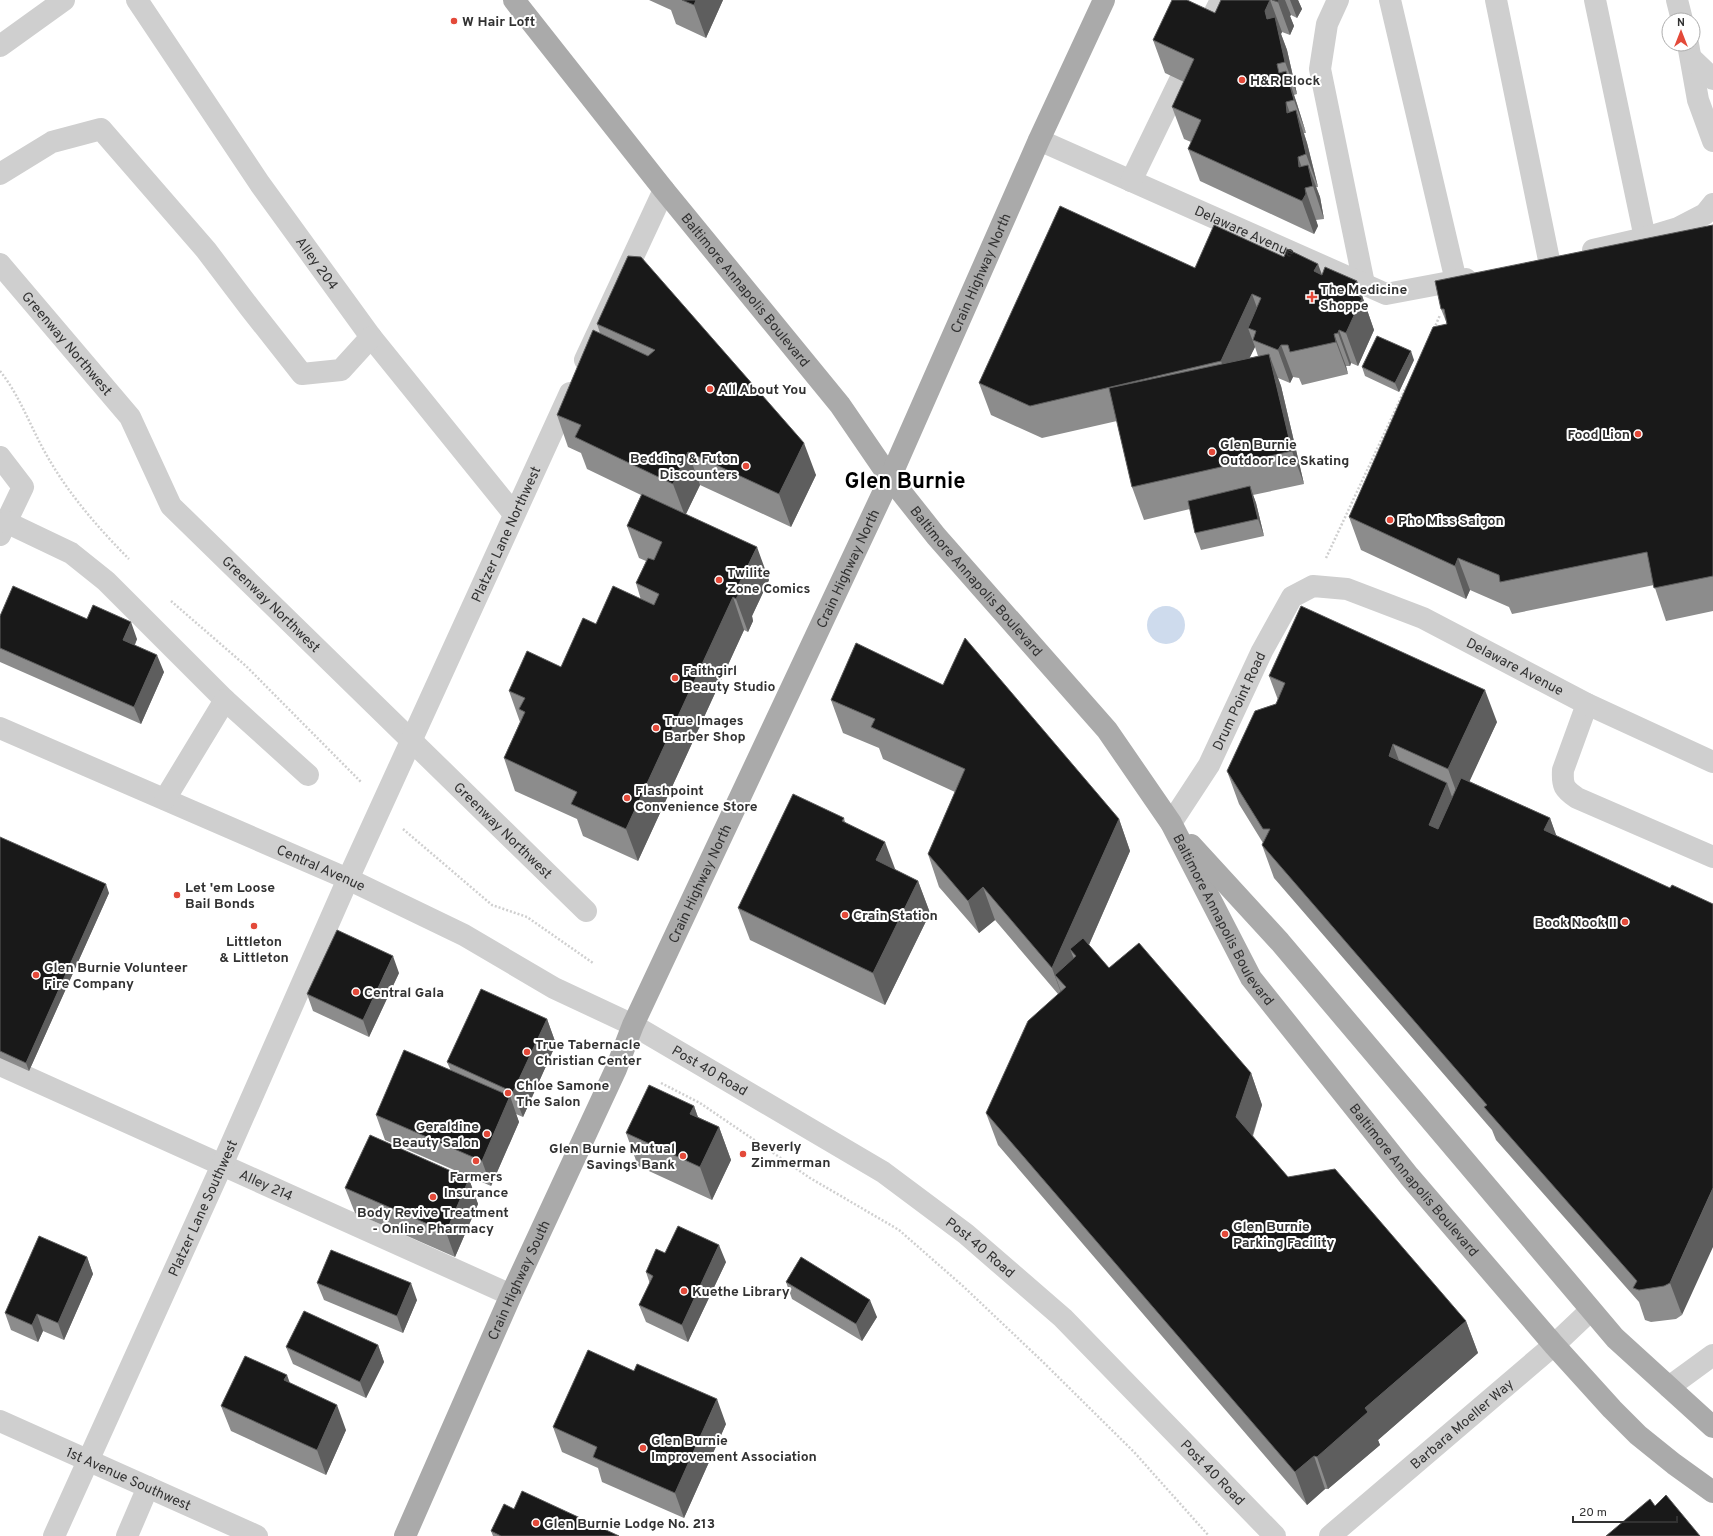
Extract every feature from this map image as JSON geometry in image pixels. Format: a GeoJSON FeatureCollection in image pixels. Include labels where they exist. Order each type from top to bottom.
{"type":"FeatureCollection","features":[{"type":"Feature","properties":{"kind":"main road","name":"Baltimore Annapolis Boulevard"},"geometry":{"type":"LineString","coordinates":[[514,0],[664,190],[840,405],[890,478],[936,536],[1107,730],[1171,823],[1251,978],[1409,1176],[1554,1345],[1612,1409],[1638,1435],[1674,1464],[1713,1492]]}},
{"type":"Feature","properties":{"kind":"main road","name":"Crain Highway North"},"geometry":{"type":"LineString","coordinates":[[633,1025],[890,478],[1039,140],[1104,0]]}},
{"type":"Feature","properties":{"kind":"main road","name":"Baltimore Annapolis Boulevard"},"geometry":{"type":"LineString","coordinates":[[1171,823],[1280,942],[1615,1338],[1713,1427]]}},
{"type":"Feature","properties":{"kind":"main road","name":"Crain Highway South"},"geometry":{"type":"LineString","coordinates":[[405,1536],[511,1295],[616,1069],[633,1025]]}},
{"type":"Feature","properties":{"kind":"street"},"geometry":{"type":"LineString","coordinates":[[0,46],[64,0]]}},
{"type":"Feature","properties":{"kind":"street","name":"Alley 204"},"geometry":{"type":"LineString","coordinates":[[137,0],[260,184],[371,337],[514,514]]}},
{"type":"Feature","properties":{"kind":"street"},"geometry":{"type":"LineString","coordinates":[[1204,34],[1221,0]]}},
{"type":"Feature","properties":{"kind":"street"},"geometry":{"type":"LineString","coordinates":[[1338,0],[1327,24],[1320,70],[1364,284]]}},
{"type":"Feature","properties":{"kind":"street"},"geometry":{"type":"LineString","coordinates":[[1390,0],[1456,281],[1487,274]]}},
{"type":"Feature","properties":{"kind":"street"},"geometry":{"type":"LineString","coordinates":[[1496,0],[1541,262],[1645,238],[1678,228],[1704,214],[1713,204]]}},
{"type":"Feature","properties":{"kind":"street"},"geometry":{"type":"LineString","coordinates":[[1595,0],[1645,238]]}},
{"type":"Feature","properties":{"kind":"street"},"geometry":{"type":"LineString","coordinates":[[1677,0],[1680,12]]}},
{"type":"Feature","properties":{"kind":"street"},"geometry":{"type":"LineString","coordinates":[[1689,52],[1698,100],[1713,141]]}},
{"type":"Feature","properties":{"kind":"street"},"geometry":{"type":"LineString","coordinates":[[1690,52],[1713,79]]}},
{"type":"Feature","properties":{"kind":"street"},"geometry":{"type":"LineString","coordinates":[[1131,181],[1180,80]]}},
{"type":"Feature","properties":{"kind":"street"},"geometry":{"type":"LineString","coordinates":[[0,174],[52,142],[101,129],[206,250],[302,374],[341,370],[371,337]]}},
{"type":"Feature","properties":{"kind":"street","name":"Delaware Avenue"},"geometry":{"type":"LineString","coordinates":[[1039,140],[1386,294],[1456,281]]}},
{"type":"Feature","properties":{"kind":"street","name":"Platzer Lane Northwest"},"geometry":{"type":"LineString","coordinates":[[348,879],[514,514],[664,190]]}},
{"type":"Feature","properties":{"kind":"street","name":"Greenway Northwest"},"geometry":{"type":"LineString","coordinates":[[0,264],[130,417],[171,506],[586,911]]}},
{"type":"Feature","properties":{"kind":"street"},"geometry":{"type":"LineString","coordinates":[[0,457],[22,487],[3,530],[71,553],[106,581],[225,700],[308,775]]}},
{"type":"Feature","properties":{"kind":"street","name":"Delaware Avenue"},"geometry":{"type":"LineString","coordinates":[[1313,586],[1347,589],[1423,618],[1587,704],[1713,762]]}},
{"type":"Feature","properties":{"kind":"street","name":"Drum Point Road"},"geometry":{"type":"LineString","coordinates":[[1171,823],[1209,765],[1262,651],[1292,597],[1313,586]]}},
{"type":"Feature","properties":{"kind":"street"},"geometry":{"type":"LineString","coordinates":[[165,800],[225,700]]}},
{"type":"Feature","properties":{"kind":"street"},"geometry":{"type":"LineString","coordinates":[[1587,704],[1563,770],[1562,781],[1567,791],[1577,798],[1713,856]]}},
{"type":"Feature","properties":{"kind":"street","name":"Central Avenue"},"geometry":{"type":"LineString","coordinates":[[0,728],[348,879],[464,935],[574,999],[633,1025]]}},
{"type":"Feature","properties":{"kind":"street","name":"Platzer Lane Southwest"},"geometry":{"type":"LineString","coordinates":[[54,1536],[87,1460],[222,1165],[348,879]]}},
{"type":"Feature","properties":{"kind":"street","name":"Post 40 Road"},"geometry":{"type":"LineString","coordinates":[[633,1025],[883,1172],[966,1234],[1063,1318],[1275,1536]]}},
{"type":"Feature","properties":{"kind":"street","name":"Alley 214"},"geometry":{"type":"LineString","coordinates":[[0,1065],[511,1295]]}},
{"type":"Feature","properties":{"kind":"street","name":"Barbara Moeller Way"},"geometry":{"type":"LineString","coordinates":[[1330,1536],[1554,1345],[1591,1310]]}},
{"type":"Feature","properties":{"kind":"street"},"geometry":{"type":"LineString","coordinates":[[1669,1387],[1713,1355]]}},
{"type":"Feature","properties":{"kind":"street","name":"1st Avenue Southwest"},"geometry":{"type":"LineString","coordinates":[[0,1421],[258,1536]]}},
{"type":"Feature","properties":{"kind":"street"},"geometry":{"type":"LineString","coordinates":[[127,1536],[148,1487]]}},
{"type":"Feature","properties":{"kind":"path"},"geometry":{"type":"LineString","coordinates":[[1433,331],[1456,281]]}},
{"type":"Feature","properties":{"kind":"path"},"geometry":{"type":"LineString","coordinates":[[0,371],[25,410],[46,454],[69,489],[130,560]]}},
{"type":"Feature","properties":{"kind":"path"},"geometry":{"type":"LineString","coordinates":[[1313,586],[1409,380]]}},
{"type":"Feature","properties":{"kind":"path"},"geometry":{"type":"LineString","coordinates":[[165,596],[246,666],[382,804],[408,834],[492,904],[527,917],[593,963]]}},
{"type":"Feature","properties":{"kind":"path"},"geometry":{"type":"LineString","coordinates":[[661,1083],[700,1103],[810,1178],[899,1230],[964,1286],[1064,1382],[1134,1452],[1209,1536]]}},
{"type":"Feature","properties":{"kind":"water"},"geometry":{"type":"Polygon","coordinates":[[[1162,606],[1170,606],[1180,611],[1184,618],[1184,632],[1180,639],[1170,644],[1162,644],[1152,639],[1150,636],[1147,629],[1147,621],[1152,611],[1155,609],[1162,606]]]}},
{"type":"Feature","properties":{"kind":"building"},"geometry":{"type":"Polygon","coordinates":[[[682,0],[696,0],[694,5],[682,0]]]}},
{"type":"Feature","properties":{"kind":"building"},"geometry":{"type":"Polygon","coordinates":[[[1172,0],[1187,0],[1215,13],[1221,0],[1270,0],[1265,11],[1267,19],[1275,17],[1285,62],[1277,64],[1279,73],[1286,71],[1294,100],[1286,102],[1287,113],[1296,110],[1306,154],[1298,157],[1299,167],[1308,165],[1313,186],[1305,188],[1306,194],[1302,201],[1188,149],[1201,120],[1172,107],[1194,59],[1153,40],[1172,0]]]}},
{"type":"Feature","properties":{"kind":"building"},"geometry":{"type":"Polygon","coordinates":[[[1060,206],[1195,268],[1214,225],[1284,257],[1287,249],[1318,264],[1314,271],[1322,275],[1325,267],[1357,281],[1352,288],[1357,291],[1356,294],[1362,298],[1346,333],[1339,330],[1338,333],[1334,334],[1336,342],[1290,352],[1288,345],[1281,345],[1278,350],[1253,340],[1256,331],[1248,328],[1261,298],[1252,294],[1221,361],[1030,406],[979,383],[1060,206]]]}},
{"type":"Feature","properties":{"kind":"building"},"geometry":{"type":"Polygon","coordinates":[[[1713,225],[1713,576],[1654,588],[1647,552],[1500,582],[1499,575],[1458,558],[1455,566],[1349,517],[1433,327],[1447,324],[1444,309],[1441,309],[1435,281],[1713,225]]]}},
{"type":"Feature","properties":{"kind":"building"},"geometry":{"type":"Polygon","coordinates":[[[628,256],[641,257],[804,443],[779,494],[688,452],[673,484],[575,437],[581,425],[557,415],[593,330],[648,356],[655,350],[597,324],[628,256]]]}},
{"type":"Feature","properties":{"kind":"building"},"geometry":{"type":"Polygon","coordinates":[[[1377,336],[1411,351],[1395,383],[1362,367],[1377,336]]]}},
{"type":"Feature","properties":{"kind":"building","name":"Glen Burnie Outdoor Ice Skating"},"geometry":{"type":"Polygon","coordinates":[[[1269,354],[1292,451],[1132,487],[1109,388],[1269,354]]]}},
{"type":"Feature","properties":{"kind":"building"},"geometry":{"type":"Polygon","coordinates":[[[1250,486],[1258,519],[1195,533],[1188,501],[1250,486]]]}},
{"type":"Feature","properties":{"kind":"building"},"geometry":{"type":"Polygon","coordinates":[[[642,494],[757,547],[738,586],[742,588],[736,599],[733,597],[626,829],[571,804],[577,792],[504,758],[525,712],[519,709],[525,698],[509,691],[527,651],[561,667],[583,618],[596,624],[613,586],[654,605],[659,594],[636,583],[648,558],[654,560],[662,542],[627,526],[642,494]]]}},
{"type":"Feature","properties":{"kind":"building"},"geometry":{"type":"Polygon","coordinates":[[[13,586],[87,619],[93,605],[131,622],[123,640],[157,655],[134,707],[0,648],[0,616],[13,586]]]}},
{"type":"Feature","properties":{"kind":"building"},"geometry":{"type":"Polygon","coordinates":[[[1301,606],[1485,690],[1448,769],[1393,744],[1389,756],[1447,783],[1429,825],[1438,829],[1461,778],[1550,818],[1544,830],[1670,888],[1672,885],[1713,904],[1713,1188],[1670,1283],[1664,1286],[1639,1290],[1633,1288],[1637,1281],[1484,1107],[1487,1105],[1262,845],[1270,829],[1263,829],[1227,771],[1255,711],[1276,704],[1285,683],[1269,676],[1301,606]]]}},
{"type":"Feature","properties":{"kind":"building"},"geometry":{"type":"Polygon","coordinates":[[[965,638],[1119,819],[1052,968],[983,887],[968,901],[928,854],[965,769],[871,727],[875,719],[831,700],[856,643],[943,685],[965,638]]]}},
{"type":"Feature","properties":{"kind":"building","name":"Crain Station"},"geometry":{"type":"Polygon","coordinates":[[[793,794],[844,818],[842,821],[885,842],[876,860],[918,881],[873,973],[738,908],[793,794]]]}},
{"type":"Feature","properties":{"kind":"building","name":"Glen Burnie Volunteer Fire Company"},"geometry":{"type":"Polygon","coordinates":[[[0,837],[106,884],[26,1063],[0,1051],[0,837]]]}},
{"type":"Feature","properties":{"kind":"building","name":"Central Gala"},"geometry":{"type":"Polygon","coordinates":[[[337,930],[393,956],[363,1020],[307,994],[337,930]]]}},
{"type":"Feature","properties":{"kind":"building","name":"Glen Burnie Parking Facility"},"geometry":{"type":"Polygon","coordinates":[[[1083,938],[1109,968],[1139,943],[1251,1073],[1236,1117],[1288,1177],[1335,1169],[1466,1321],[1365,1408],[1368,1412],[1317,1457],[1314,1456],[1295,1472],[986,1113],[1028,1021],[1066,987],[1055,975],[1076,956],[1070,949],[1083,938]]]}},
{"type":"Feature","properties":{"kind":"building"},"geometry":{"type":"Polygon","coordinates":[[[481,989],[547,1019],[513,1092],[447,1062],[481,989]]]}},
{"type":"Feature","properties":{"kind":"building"},"geometry":{"type":"Polygon","coordinates":[[[404,1050],[510,1096],[482,1161],[376,1115],[404,1050]]]}},
{"type":"Feature","properties":{"kind":"building"},"geometry":{"type":"Polygon","coordinates":[[[649,1085],[694,1106],[690,1114],[719,1127],[700,1167],[626,1133],[649,1085]]]}},
{"type":"Feature","properties":{"kind":"building"},"geometry":{"type":"Polygon","coordinates":[[[370,1135],[469,1179],[446,1232],[345,1188],[370,1135]]]}},
{"type":"Feature","properties":{"kind":"building","name":"Kuethe Library"},"geometry":{"type":"Polygon","coordinates":[[[678,1226],[719,1245],[682,1325],[639,1305],[653,1276],[646,1272],[656,1249],[665,1253],[678,1226]]]}},
{"type":"Feature","properties":{"kind":"building"},"geometry":{"type":"Polygon","coordinates":[[[39,1236],[87,1257],[58,1323],[37,1314],[32,1325],[5,1313],[39,1236]]]}},
{"type":"Feature","properties":{"kind":"building"},"geometry":{"type":"Polygon","coordinates":[[[331,1250],[411,1283],[397,1316],[317,1283],[331,1250]]]}},
{"type":"Feature","properties":{"kind":"building"},"geometry":{"type":"Polygon","coordinates":[[[801,1257],[870,1300],[856,1324],[786,1282],[801,1257]]]}},
{"type":"Feature","properties":{"kind":"building"},"geometry":{"type":"Polygon","coordinates":[[[304,1311],[378,1345],[360,1382],[286,1347],[304,1311]]]}},
{"type":"Feature","properties":{"kind":"building"},"geometry":{"type":"Polygon","coordinates":[[[588,1350],[634,1371],[637,1364],[717,1399],[675,1493],[593,1457],[597,1447],[553,1427],[588,1350]]]}},
{"type":"Feature","properties":{"kind":"building"},"geometry":{"type":"Polygon","coordinates":[[[245,1356],[287,1375],[284,1380],[337,1405],[317,1450],[221,1406],[245,1356]]]}},
{"type":"Feature","properties":{"kind":"building"},"geometry":{"type":"Polygon","coordinates":[[[522,1491],[619,1536],[501,1536],[491,1531],[504,1504],[514,1509],[522,1491]]]}},
{"type":"Feature","properties":{"kind":"building"},"geometry":{"type":"Polygon","coordinates":[[[1666,1495],[1700,1536],[1606,1536],[1650,1499],[1655,1506],[1666,1495]]]}},
{"type":"Feature","properties":{"kind":"place","name":"W Hair Loft"},"geometry":{"type":"Point","coordinates":[454,21]}},
{"type":"Feature","properties":{"kind":"place","name":"H&R Block"},"geometry":{"type":"Point","coordinates":[1242,80]}},
{"type":"Feature","properties":{"kind":"place","name":"The Medicine Shoppe"},"geometry":{"type":"Point","coordinates":[1312,297]}},
{"type":"Feature","properties":{"kind":"place","name":"All About You"},"geometry":{"type":"Point","coordinates":[710,389]}},
{"type":"Feature","properties":{"kind":"place","name":"Food Lion"},"geometry":{"type":"Point","coordinates":[1638,434]}},
{"type":"Feature","properties":{"kind":"place","name":"Glen Burnie Outdoor Ice Skating"},"geometry":{"type":"Point","coordinates":[1212,452]}},
{"type":"Feature","properties":{"kind":"place","name":"Bedding & Futon Discounters"},"geometry":{"type":"Point","coordinates":[746,466]}},
{"type":"Feature","properties":{"kind":"place","name":"Pho Miss Saigon"},"geometry":{"type":"Point","coordinates":[1390,520]}},
{"type":"Feature","properties":{"kind":"place","name":"Twilite Zone Comics"},"geometry":{"type":"Point","coordinates":[719,580]}},
{"type":"Feature","properties":{"kind":"place","name":"Faithgirl Beauty Studio"},"geometry":{"type":"Point","coordinates":[675,678]}},
{"type":"Feature","properties":{"kind":"place","name":"True Images Barber Shop"},"geometry":{"type":"Point","coordinates":[656,728]}},
{"type":"Feature","properties":{"kind":"place","name":"Flashpoint Convenience Store"},"geometry":{"type":"Point","coordinates":[627,798]}},
{"type":"Feature","properties":{"kind":"place","name":"Let 'em Loose Bail Bonds"},"geometry":{"type":"Point","coordinates":[177,895]}},
{"type":"Feature","properties":{"kind":"place","name":"Crain Station"},"geometry":{"type":"Point","coordinates":[845,915]}},
{"type":"Feature","properties":{"kind":"place","name":"Book Nook II"},"geometry":{"type":"Point","coordinates":[1625,922]}},
{"type":"Feature","properties":{"kind":"place","name":"Littleton & Littleton"},"geometry":{"type":"Point","coordinates":[254,926]}},
{"type":"Feature","properties":{"kind":"place","name":"Glen Burnie Volunteer Fire Company"},"geometry":{"type":"Point","coordinates":[36,975]}},
{"type":"Feature","properties":{"kind":"place","name":"Central Gala"},"geometry":{"type":"Point","coordinates":[356,992]}},
{"type":"Feature","properties":{"kind":"place","name":"True Tabernacle Christian Center"},"geometry":{"type":"Point","coordinates":[527,1052]}},
{"type":"Feature","properties":{"kind":"place","name":"Chloe Samone The Salon"},"geometry":{"type":"Point","coordinates":[508,1093]}},
{"type":"Feature","properties":{"kind":"place","name":"Geraldine Beauty Salon"},"geometry":{"type":"Point","coordinates":[487,1134]}},
{"type":"Feature","properties":{"kind":"place","name":"Beverly Zimmerman"},"geometry":{"type":"Point","coordinates":[743,1154]}},
{"type":"Feature","properties":{"kind":"place","name":"Glen Burnie Mutual Savings Bank"},"geometry":{"type":"Point","coordinates":[683,1156]}},
{"type":"Feature","properties":{"kind":"place","name":"Farmers Insurance"},"geometry":{"type":"Point","coordinates":[476,1161]}},
{"type":"Feature","properties":{"kind":"place","name":"Body Revive Treatment - Online Pharmacy"},"geometry":{"type":"Point","coordinates":[433,1197]}},
{"type":"Feature","properties":{"kind":"place","name":"Glen Burnie Parking Facility"},"geometry":{"type":"Point","coordinates":[1225,1234]}},
{"type":"Feature","properties":{"kind":"place","name":"Kuethe Library"},"geometry":{"type":"Point","coordinates":[684,1291]}},
{"type":"Feature","properties":{"kind":"place","name":"Glen Burnie Improvement Association"},"geometry":{"type":"Point","coordinates":[643,1448]}},
{"type":"Feature","properties":{"kind":"place","name":"Glen Burnie Lodge No. 213"},"geometry":{"type":"Point","coordinates":[536,1523]}},
{"type":"Feature","properties":{"kind":"district","name":"Glen Burnie"},"geometry":{"type":"Point","coordinates":[905,480]}}]}
